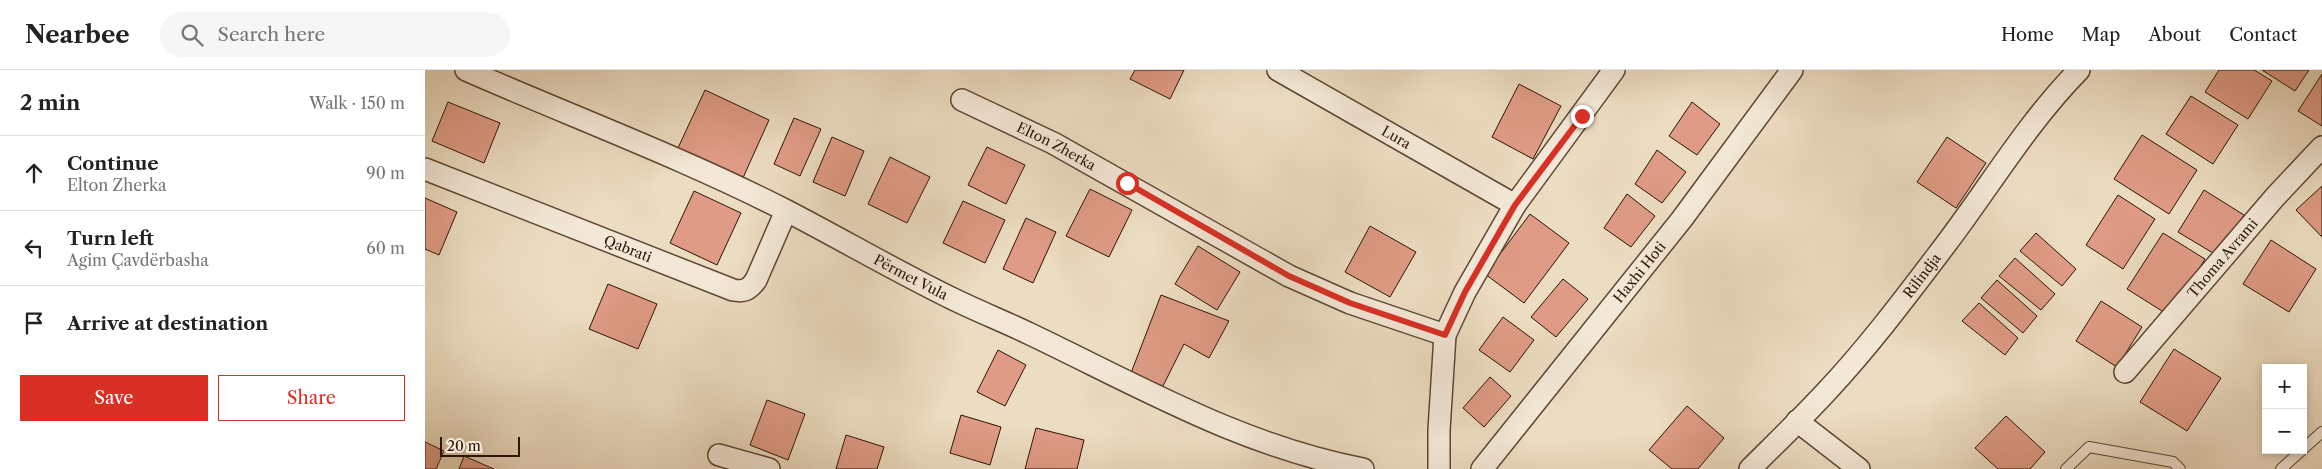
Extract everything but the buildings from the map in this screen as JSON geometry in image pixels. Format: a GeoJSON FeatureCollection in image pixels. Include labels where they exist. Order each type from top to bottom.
{"type":"FeatureCollection","features":[{"type":"Feature","properties":{"kind":"street","name":"Përmet Vula"},"geometry":{"type":"LineString","coordinates":[[466,70],[715,176],[786,211],[949,297],[1030,334],[1212,423],[1297,452],[1363,469]]}},
{"type":"Feature","properties":{"kind":"street","name":"Lura"},"geometry":{"type":"LineString","coordinates":[[1277,70],[1515,205]]}},
{"type":"Feature","properties":{"kind":"street"},"geometry":{"type":"LineString","coordinates":[[1439,469],[1439,430],[1445,335],[1469,285],[1515,205],[1614,70]]}},
{"type":"Feature","properties":{"kind":"street","name":"Haxhi Hoti"},"geometry":{"type":"LineString","coordinates":[[1482,469],[1683,218],[1792,70]]}},
{"type":"Feature","properties":{"kind":"street","name":"Rilindja"},"geometry":{"type":"LineString","coordinates":[[1750,469],[1828,390],[1892,314],[1947,242],[2015,145],[2060,89],[2079,70]]}},
{"type":"Feature","properties":{"kind":"street","name":"Elton Zherka"},"geometry":{"type":"LineString","coordinates":[[962,100],[1053,143],[1289,276],[1350,303],[1445,335]]}},
{"type":"Feature","properties":{"kind":"street","name":"Thoma Avrami"},"geometry":{"type":"LineString","coordinates":[[2125,372],[2275,197],[2322,148]]}},
{"type":"Feature","properties":{"kind":"street","name":"Qabrati"},"geometry":{"type":"LineString","coordinates":[[425,169],[742,292],[751,288],[756,280],[786,211]]}},
{"type":"Feature","properties":{"kind":"street"},"geometry":{"type":"LineString","coordinates":[[1797,421],[1859,469]]}},
{"type":"Feature","properties":{"kind":"street"},"geometry":{"type":"LineString","coordinates":[[719,454],[769,469]]}},
{"type":"Feature","properties":{"kind":"lane"},"geometry":{"type":"LineString","coordinates":[[2307,446],[2322,432]]}},
{"type":"Feature","properties":{"kind":"lane"},"geometry":{"type":"LineString","coordinates":[[2066,469],[2089,447],[2173,467]]}},
{"type":"Feature","properties":{"kind":"lane"},"geometry":{"type":"LineString","coordinates":[[2281,469],[2298,454]]}},
{"type":"Feature","properties":{"kind":"route"},"geometry":{"type":"LineString","coordinates":[[1127,183],[1289,276],[1350,303],[1445,335],[1484,256],[1515,205],[1582,116]]}}]}
